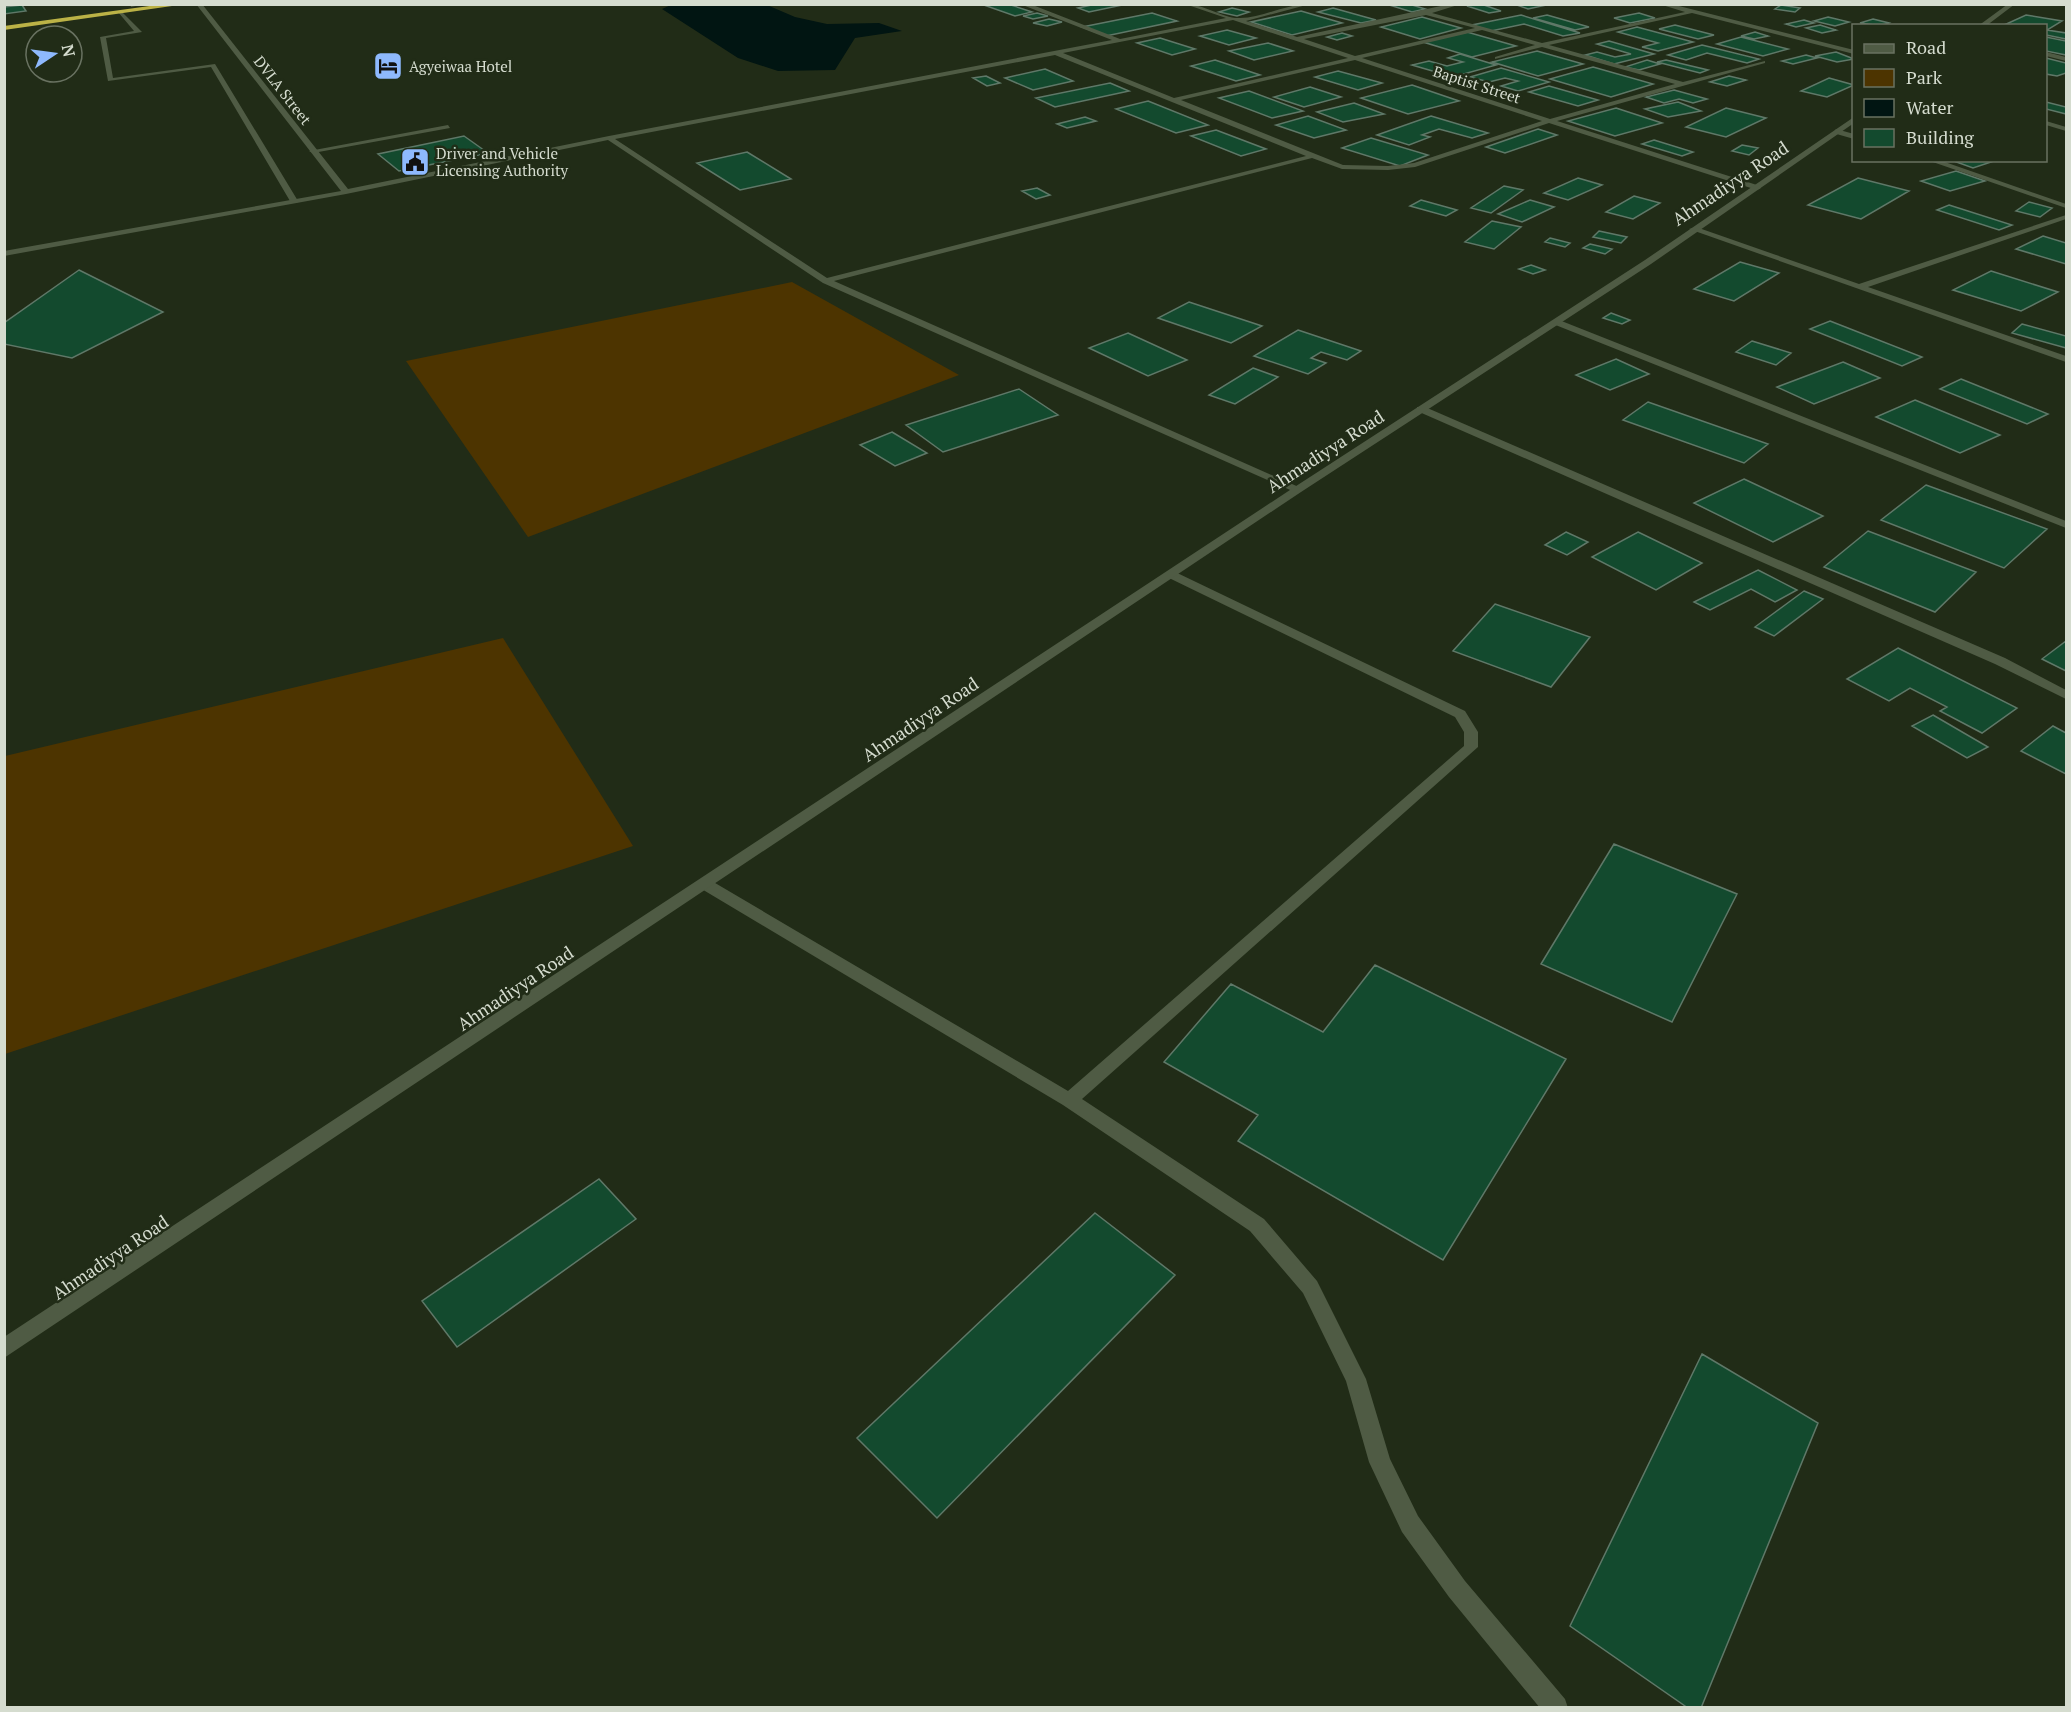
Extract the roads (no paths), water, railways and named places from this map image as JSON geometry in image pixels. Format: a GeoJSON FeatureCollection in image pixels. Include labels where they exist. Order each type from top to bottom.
{"type":"FeatureCollection","features":[{"type":"Feature","properties":{"kind":"highway"},"geometry":{"type":"LineString","coordinates":[[4,23],[145,4]]}},
{"type":"Feature","properties":{"kind":"highway"},"geometry":{"type":"LineString","coordinates":[[4,28],[183,4]]}},
{"type":"Feature","properties":{"kind":"street","name":"DVLA Street"},"geometry":{"type":"LineString","coordinates":[[200,4],[346,192]]}},
{"type":"Feature","properties":{"kind":"street"},"geometry":{"type":"LineString","coordinates":[[1023,4],[1118,40]]}},
{"type":"Feature","properties":{"kind":"street","name":"Baptist Street"},"geometry":{"type":"LineString","coordinates":[[1188,4],[1757,188]]}},
{"type":"Feature","properties":{"kind":"street"},"geometry":{"type":"LineString","coordinates":[[4,254],[346,192],[609,138],[1054,52],[1234,20],[1307,4]]}},
{"type":"Feature","properties":{"kind":"street"},"geometry":{"type":"LineString","coordinates":[[1295,39],[1426,14],[1458,4]]}},
{"type":"Feature","properties":{"kind":"street"},"geometry":{"type":"LineString","coordinates":[[1662,4],[1852,52]]}},
{"type":"Feature","properties":{"kind":"street"},"geometry":{"type":"LineString","coordinates":[[1984,24],[2012,4]]}},
{"type":"Feature","properties":{"kind":"street"},"geometry":{"type":"LineString","coordinates":[[1497,58],[1542,45],[1691,12]]}},
{"type":"Feature","properties":{"kind":"street"},"geometry":{"type":"LineString","coordinates":[[120,13],[139,32],[102,37],[110,80],[213,65],[294,201]]}},
{"type":"Feature","properties":{"kind":"street"},"geometry":{"type":"LineString","coordinates":[[1426,14],[1686,85]]}},
{"type":"Feature","properties":{"kind":"street"},"geometry":{"type":"LineString","coordinates":[[1174,100],[1479,29]]}},
{"type":"Feature","properties":{"kind":"street"},"geometry":{"type":"LineString","coordinates":[[1054,52],[1342,167],[1388,168],[1415,165],[1549,121],[1763,62]]}},
{"type":"Feature","properties":{"kind":"street"},"geometry":{"type":"LineString","coordinates":[[2047,54],[2067,59]]}},
{"type":"Feature","properties":{"kind":"street","name":"Ahmadiyya Road"},"geometry":{"type":"LineString","coordinates":[[4,1349],[1298,490],[1648,262],[1852,120]]}},
{"type":"Feature","properties":{"kind":"street"},"geometry":{"type":"LineString","coordinates":[[2047,123],[2067,129]]}},
{"type":"Feature","properties":{"kind":"street"},"geometry":{"type":"LineString","coordinates":[[313,151],[448,127]]}},
{"type":"Feature","properties":{"kind":"street"},"geometry":{"type":"LineString","coordinates":[[1836,131],[1852,135]]}},
{"type":"Feature","properties":{"kind":"street"},"geometry":{"type":"LineString","coordinates":[[609,138],[826,282],[1298,490]]}},
{"type":"Feature","properties":{"kind":"street"},"geometry":{"type":"LineString","coordinates":[[826,282],[1313,156]]}},
{"type":"Feature","properties":{"kind":"street"},"geometry":{"type":"LineString","coordinates":[[1935,162],[2067,206]]}},
{"type":"Feature","properties":{"kind":"street"},"geometry":{"type":"LineString","coordinates":[[1859,287],[2067,217]]}},
{"type":"Feature","properties":{"kind":"street"},"geometry":{"type":"LineString","coordinates":[[1693,229],[2067,359]]}},
{"type":"Feature","properties":{"kind":"street"},"geometry":{"type":"LineString","coordinates":[[1556,322],[2067,525]]}},
{"type":"Feature","properties":{"kind":"street"},"geometry":{"type":"LineString","coordinates":[[1421,409],[2000,661],[2067,695]]}},
{"type":"Feature","properties":{"kind":"street"},"geometry":{"type":"LineString","coordinates":[[1069,1100],[1471,747],[1471,732],[1460,714],[1171,574]]}},
{"type":"Feature","properties":{"kind":"street"},"geometry":{"type":"LineString","coordinates":[[705,884],[1069,1100],[1257,1225],[1310,1287],[1356,1379],[1380,1462],[1410,1524],[1457,1588],[1556,1707]]}},
{"type":"Feature","properties":{"kind":"water"},"geometry":{"type":"Polygon","coordinates":[[[673,4],[767,5],[795,17],[827,24],[879,23],[902,31],[855,38],[835,70],[778,71],[738,58],[662,9],[673,4]]]}},
{"type":"Feature","properties":{"kind":"place","name":"Agyeiwaa Hotel"},"geometry":{"type":"Point","coordinates":[388,66]}},
{"type":"Feature","properties":{"kind":"place","name":"Driver and Vehicle Licensing Authority"},"geometry":{"type":"Point","coordinates":[415,162]}}]}
